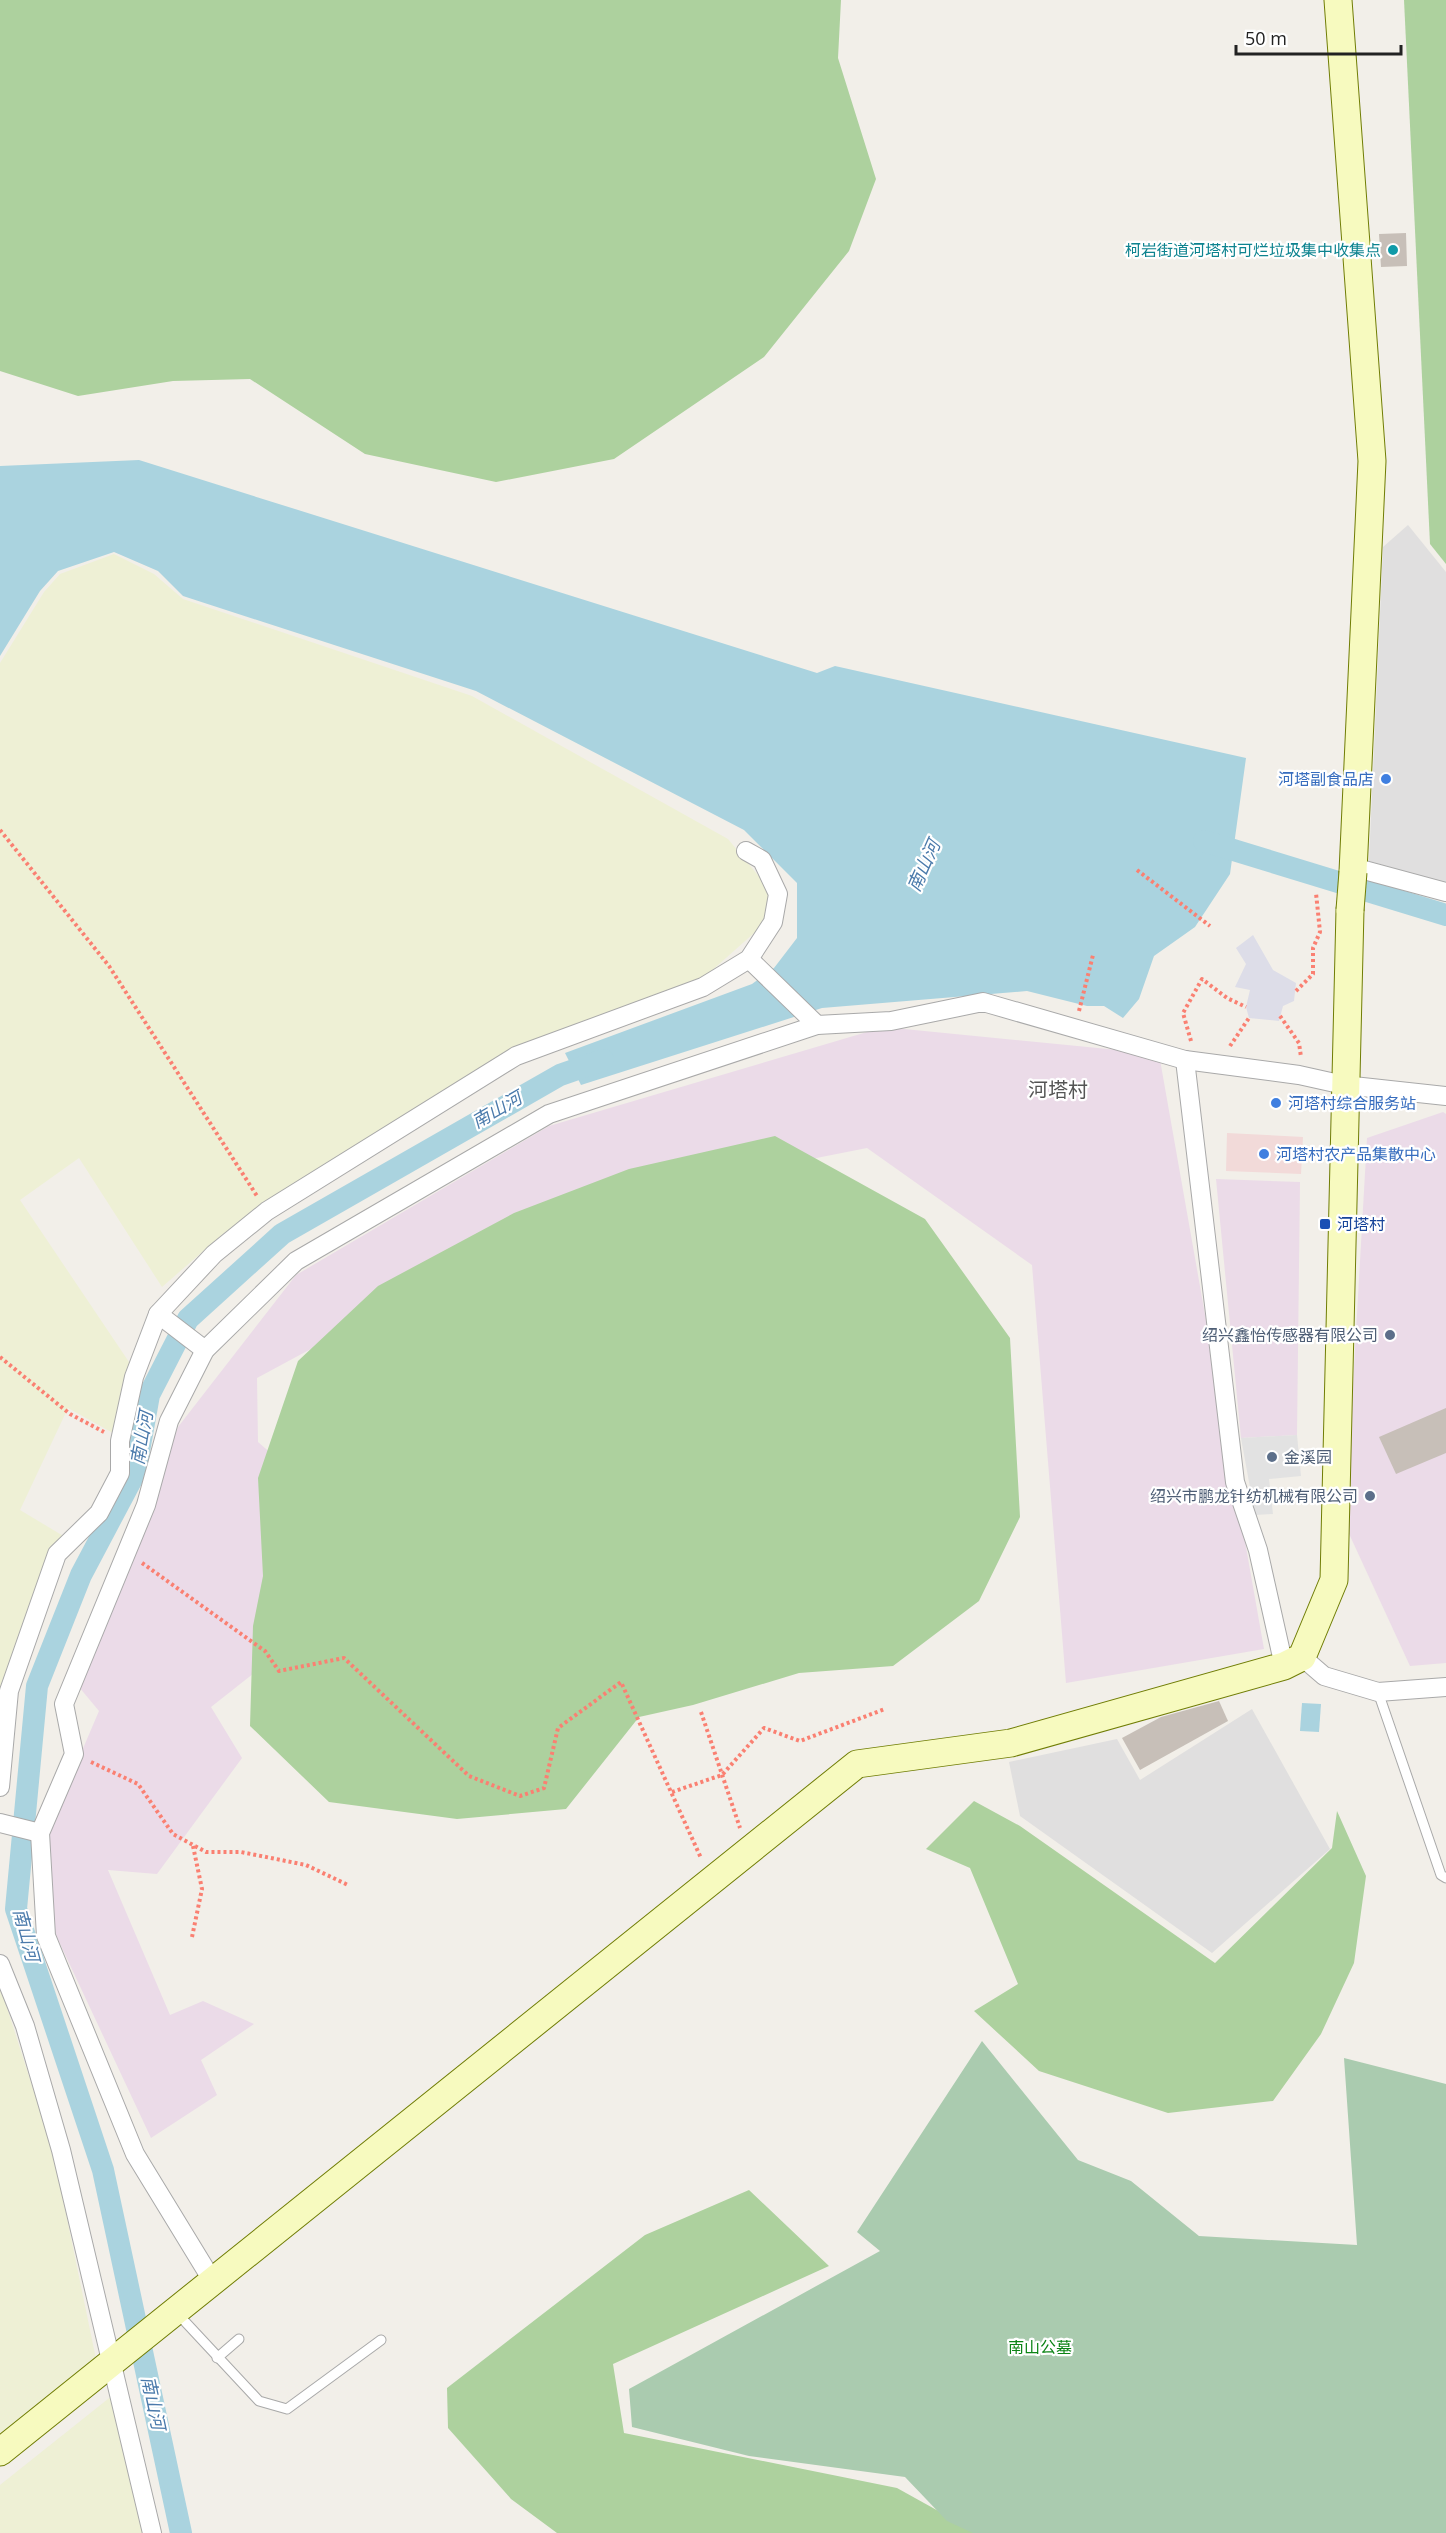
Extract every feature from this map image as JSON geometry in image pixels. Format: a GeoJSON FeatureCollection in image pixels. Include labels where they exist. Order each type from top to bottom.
{"type":"FeatureCollection","features":[{"type":"Feature","properties":{"kind":"street"},"geometry":{"type":"LineString","coordinates":[[1293,1662],[1334,1580],[1344,1085],[1350,910],[1372,461],[1338,0]]}},
{"type":"Feature","properties":{"kind":"street"},"geometry":{"type":"LineString","coordinates":[[0,1787],[9,1691],[57,1554],[99,1513],[120,1473],[120,1441],[134,1377],[158,1314],[214,1254],[267,1211],[516,1056],[703,987],[749,959],[773,922],[778,894],[762,860],[746,851]]}},
{"type":"Feature","properties":{"kind":"street"},"geometry":{"type":"LineString","coordinates":[[1353,870],[1446,892]]}},
{"type":"Feature","properties":{"kind":"street"},"geometry":{"type":"LineString","coordinates":[[749,959],[817,1025]]}},
{"type":"Feature","properties":{"kind":"street"},"geometry":{"type":"LineString","coordinates":[[212,2280],[135,2154],[46,1936],[40,1833],[74,1754],[64,1704],[146,1505],[168,1421],[205,1350],[296,1261],[549,1114],[817,1025],[891,1021],[983,1002],[1075,1026],[1191,1061],[1299,1075],[1344,1085],[1446,1096]]}},
{"type":"Feature","properties":{"kind":"street"},"geometry":{"type":"LineString","coordinates":[[1191,1061],[1236,1482],[1293,1662]]}},
{"type":"Feature","properties":{"kind":"street"},"geometry":{"type":"LineString","coordinates":[[158,1314],[205,1350]]}},
{"type":"Feature","properties":{"kind":"street"},"geometry":{"type":"LineString","coordinates":[[0,2451],[857,1764],[1011,1743],[1293,1662],[1324,1676],[1378,1692],[1446,1687]]}},
{"type":"Feature","properties":{"kind":"street"},"geometry":{"type":"LineString","coordinates":[[0,1823],[40,1833]]}},
{"type":"Feature","properties":{"kind":"street"},"geometry":{"type":"LineString","coordinates":[[0,1964],[26,2026],[61,2150],[152,2533]]}},
{"type":"Feature","properties":{"kind":"lane"},"geometry":{"type":"LineString","coordinates":[[1378,1692],[1441,1875],[1446,1878]]}},
{"type":"Feature","properties":{"kind":"lane"},"geometry":{"type":"LineString","coordinates":[[172,2313],[259,2401],[287,2409],[381,2340]]}},
{"type":"Feature","properties":{"kind":"lane"},"geometry":{"type":"LineString","coordinates":[[217,2358],[239,2339]]}},
{"type":"Feature","properties":{"kind":"path"},"geometry":{"type":"LineString","coordinates":[[0,830],[109,966],[267,1211]]}},
{"type":"Feature","properties":{"kind":"path"},"geometry":{"type":"LineString","coordinates":[[1137,870],[1210,926]]}},
{"type":"Feature","properties":{"kind":"path"},"geometry":{"type":"LineString","coordinates":[[1296,991],[1313,974],[1314,948],[1320,932],[1316,892]]}},
{"type":"Feature","properties":{"kind":"path"},"geometry":{"type":"LineString","coordinates":[[1075,1026],[1093,955]]}},
{"type":"Feature","properties":{"kind":"path"},"geometry":{"type":"LineString","coordinates":[[1191,1061],[1183,1013],[1202,979],[1227,998],[1246,1007]]}},
{"type":"Feature","properties":{"kind":"path"},"geometry":{"type":"LineString","coordinates":[[1280,1016],[1299,1043],[1299,1075]]}},
{"type":"Feature","properties":{"kind":"path"},"geometry":{"type":"LineString","coordinates":[[1217,1064],[1249,1018]]}},
{"type":"Feature","properties":{"kind":"path"},"geometry":{"type":"LineString","coordinates":[[0,1358],[70,1414],[120,1441]]}},
{"type":"Feature","properties":{"kind":"path"},"geometry":{"type":"LineString","coordinates":[[126,1552],[265,1651],[279,1671],[344,1658],[469,1776],[520,1796],[544,1788],[558,1728],[621,1682],[712,1880]]}},
{"type":"Feature","properties":{"kind":"path"},"geometry":{"type":"LineString","coordinates":[[672,1792],[722,1774],[764,1728],[800,1741],[885,1709]]}},
{"type":"Feature","properties":{"kind":"path"},"geometry":{"type":"LineString","coordinates":[[701,1712],[748,1851]]}},
{"type":"Feature","properties":{"kind":"path"},"geometry":{"type":"LineString","coordinates":[[74,1754],[138,1784],[173,1834],[206,1852],[241,1852],[306,1865],[348,1885]]}},
{"type":"Feature","properties":{"kind":"path"},"geometry":{"type":"LineString","coordinates":[[192,1937],[202,1889],[193,1845]]}},
{"type":"Feature","properties":{"kind":"shaded area"},"geometry":{"type":"Polygon","coordinates":[[[1408,525],[1446,572],[1446,883],[1369,861],[1383,547],[1408,525]]]}},
{"type":"Feature","properties":{"kind":"shaded area"},"geometry":{"type":"Polygon","coordinates":[[[1253,935],[1273,970],[1296,983],[1294,1001],[1283,1006],[1279,1021],[1249,1018],[1246,1007],[1250,990],[1235,987],[1246,964],[1236,948],[1253,935]]]}},
{"type":"Feature","properties":{"kind":"shaded area"},"geometry":{"type":"Polygon","coordinates":[[[884,1027],[1159,1054],[1264,1649],[1066,1683],[1032,1265],[867,1148],[578,1205],[257,1378],[258,1442],[312,1489],[258,1670],[211,1707],[242,1758],[157,1874],[108,1870],[170,2015],[203,2001],[254,2024],[201,2060],[217,2095],[151,2138],[55,1933],[46,1835],[99,1711],[79,1687],[178,1427],[296,1275],[549,1126],[884,1027]]]}},
{"type":"Feature","properties":{"kind":"shaded area"},"geometry":{"type":"Polygon","coordinates":[[[1443,1112],[1446,1114],[1446,1663],[1410,1666],[1345,1525],[1367,1138],[1443,1112]]]}},
{"type":"Feature","properties":{"kind":"shaded area","name":"河塔村农产品集散中心"},"geometry":{"type":"Polygon","coordinates":[[[1227,1133],[1303,1137],[1301,1174],[1226,1171],[1227,1133]]]}},
{"type":"Feature","properties":{"kind":"shaded area"},"geometry":{"type":"Polygon","coordinates":[[[1216,1179],[1300,1182],[1297,1435],[1241,1438],[1216,1179]]]}},
{"type":"Feature","properties":{"kind":"shaded area","name":"金溪园"},"geometry":{"type":"Polygon","coordinates":[[[1297,1435],[1301,1476],[1269,1479],[1273,1514],[1255,1515],[1241,1438],[1297,1435]]]}},
{"type":"Feature","properties":{"kind":"shaded area"},"geometry":{"type":"Polygon","coordinates":[[[1252,1709],[1330,1849],[1212,1953],[1020,1816],[1009,1762],[1117,1739],[1140,1780],[1252,1709]]]}},
{"type":"Feature","properties":{"kind":"green space"},"geometry":{"type":"Polygon","coordinates":[[[0,0],[841,0],[838,58],[876,179],[849,251],[764,357],[614,459],[496,482],[365,454],[250,379],[173,381],[78,396],[0,371],[0,0]]]}},
{"type":"Feature","properties":{"kind":"green space"},"geometry":{"type":"Polygon","coordinates":[[[1404,0],[1446,0],[1446,564],[1430,544],[1404,0]]]}},
{"type":"Feature","properties":{"kind":"green space"},"geometry":{"type":"Polygon","coordinates":[[[114,554],[154,574],[183,599],[472,696],[728,839],[771,891],[770,919],[700,981],[515,1049],[224,1233],[162,1287],[79,1158],[20,1200],[131,1365],[113,1433],[68,1408],[20,1510],[65,1537],[0,1702],[0,663],[44,592],[60,574],[114,554]]]}},
{"type":"Feature","properties":{"kind":"green space"},"geometry":{"type":"Polygon","coordinates":[[[775,1136],[925,1219],[1010,1338],[1020,1517],[979,1601],[893,1666],[799,1673],[693,1705],[639,1717],[566,1809],[457,1819],[329,1802],[250,1726],[253,1626],[263,1576],[258,1478],[298,1361],[378,1286],[514,1213],[629,1169],[775,1136]]]}},
{"type":"Feature","properties":{"kind":"green space"},"geometry":{"type":"Polygon","coordinates":[[[974,1801],[1020,1826],[1215,1963],[1332,1848],[1337,1811],[1366,1876],[1354,1963],[1321,2034],[1273,2101],[1168,2113],[1039,2071],[974,2011],[1018,1984],[970,1868],[926,1849],[974,1801]]]}},
{"type":"Feature","properties":{"kind":"green space"},"geometry":{"type":"Polygon","coordinates":[[[0,1986],[53,2151],[96,2359],[0,2437],[0,1986]]]}},
{"type":"Feature","properties":{"kind":"green space","name":"南山公墓"},"geometry":{"type":"Polygon","coordinates":[[[982,2041],[1078,2160],[1131,2181],[1199,2236],[1357,2245],[1344,2058],[1446,2084],[1446,2533],[973,2533],[947,2521],[905,2477],[749,2456],[632,2427],[629,2389],[880,2251],[857,2232],[982,2041]]]}},
{"type":"Feature","properties":{"kind":"green space"},"geometry":{"type":"Polygon","coordinates":[[[749,2190],[829,2266],[613,2364],[624,2433],[897,2488],[978,2533],[557,2533],[511,2499],[448,2428],[447,2388],[645,2235],[749,2190]]]}},
{"type":"Feature","properties":{"kind":"green space"},"geometry":{"type":"Polygon","coordinates":[[[113,2395],[145,2533],[0,2533],[0,2485],[113,2395]]]}},
{"type":"Feature","properties":{"kind":"water"},"geometry":{"type":"Polygon","coordinates":[[[139,460],[817,673],[835,666],[1246,758],[1230,874],[1195,927],[1154,956],[1139,999],[1123,1018],[1104,1006],[1087,1006],[1027,991],[822,1008],[581,1085],[565,1053],[752,984],[774,968],[797,938],[797,883],[744,830],[476,691],[183,596],[158,571],[114,552],[58,571],[40,591],[0,656],[0,466],[139,460]]]}},
{"type":"Feature","properties":{"kind":"water"},"geometry":{"type":"Polygon","coordinates":[[[1302,1703],[1321,1704],[1319,1732],[1300,1731],[1302,1703]]]}},
{"type":"Feature","properties":{"kind":"building","name":"柯岩街道河塔村可烂垃圾集中收集点"},"geometry":{"type":"Polygon","coordinates":[[[1406,233],[1407,266],[1381,267],[1379,234],[1406,233]]]}},
{"type":"Feature","properties":{"kind":"building"},"geometry":{"type":"Polygon","coordinates":[[[1446,1408],[1446,1453],[1396,1474],[1379,1437],[1446,1408]]]}},
{"type":"Feature","properties":{"kind":"building"},"geometry":{"type":"Polygon","coordinates":[[[1219,1701],[1228,1721],[1140,1770],[1122,1738],[1161,1717],[1219,1701]]]}},
{"type":"Feature","properties":{"kind":"waterway"},"geometry":{"type":"LineString","coordinates":[[1204,841],[1446,915]]}},
{"type":"Feature","properties":{"kind":"waterway","name":"南山河"},"geometry":{"type":"LineString","coordinates":[[181,2533],[103,2170],[16,1909],[37,1686],[81,1575],[135,1473],[149,1395],[188,1319],[282,1234],[560,1075],[603,1060]]}},
{"type":"Feature","properties":{"kind":"place","name":"柯岩街道河塔村可烂垃圾集中收集点"},"geometry":{"type":"Point","coordinates":[1393,250]}},
{"type":"Feature","properties":{"kind":"place","name":"河塔副食品店"},"geometry":{"type":"Point","coordinates":[1386,779]}},
{"type":"Feature","properties":{"kind":"place","name":"河塔村综合服务站"},"geometry":{"type":"Point","coordinates":[1276,1103]}},
{"type":"Feature","properties":{"kind":"place","name":"河塔村农产品集散中心"},"geometry":{"type":"Point","coordinates":[1264,1154]}},
{"type":"Feature","properties":{"kind":"place","name":"河塔村"},"geometry":{"type":"Point","coordinates":[1325,1224]}},
{"type":"Feature","properties":{"kind":"place","name":"绍兴鑫怡传感器有限公司"},"geometry":{"type":"Point","coordinates":[1390,1335]}},
{"type":"Feature","properties":{"kind":"place","name":"金溪园"},"geometry":{"type":"Point","coordinates":[1272,1457]}},
{"type":"Feature","properties":{"kind":"place","name":"绍兴市鹏龙针纺机械有限公司"},"geometry":{"type":"Point","coordinates":[1370,1496]}},
{"type":"Feature","properties":{"kind":"district","name":"河塔村"},"geometry":{"type":"Point","coordinates":[1058,1090]}}]}
